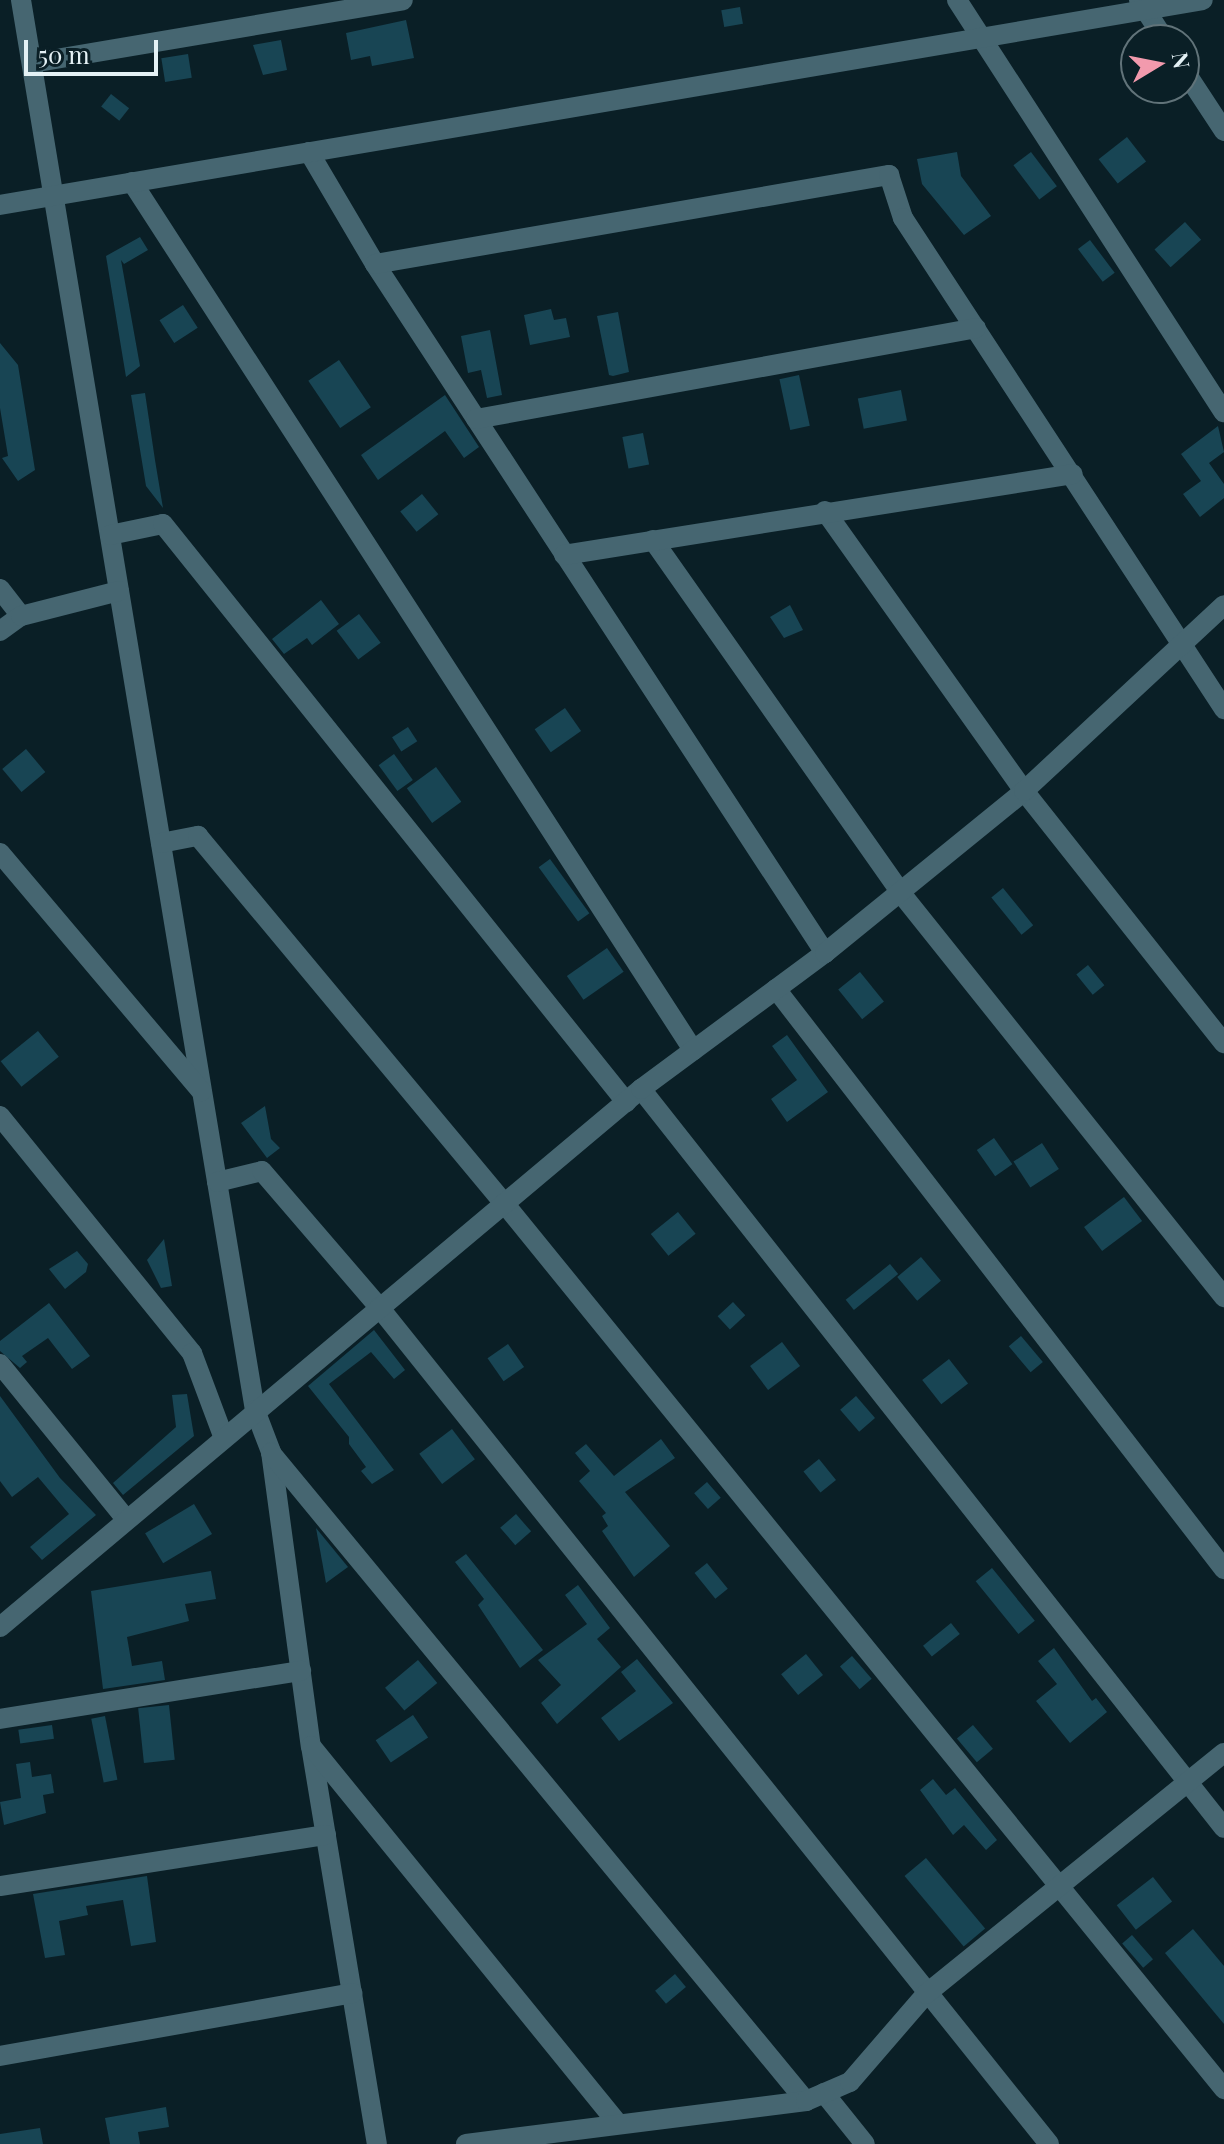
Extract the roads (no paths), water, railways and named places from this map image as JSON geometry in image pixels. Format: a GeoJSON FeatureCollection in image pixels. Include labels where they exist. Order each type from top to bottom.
{"type":"FeatureCollection","features":[{"type":"Feature","properties":{"kind":"street"},"geometry":{"type":"LineString","coordinates":[[32,63],[403,0]]}},
{"type":"Feature","properties":{"kind":"street"},"geometry":{"type":"LineString","coordinates":[[957,0],[1224,412]]}},
{"type":"Feature","properties":{"kind":"street"},"geometry":{"type":"LineString","coordinates":[[0,205],[982,38],[1142,5],[1203,0]]}},
{"type":"Feature","properties":{"kind":"street"},"geometry":{"type":"LineString","coordinates":[[0,7],[22,2],[255,1410],[271,1452],[311,1746],[377,2144]]}},
{"type":"Feature","properties":{"kind":"street"},"geometry":{"type":"LineString","coordinates":[[1142,5],[1154,24]]}},
{"type":"Feature","properties":{"kind":"street"},"geometry":{"type":"LineString","coordinates":[[1200,94],[1224,131]]}},
{"type":"Feature","properties":{"kind":"street"},"geometry":{"type":"LineString","coordinates":[[309,152],[375,264],[825,953]]}},
{"type":"Feature","properties":{"kind":"street"},"geometry":{"type":"LineString","coordinates":[[375,264],[889,175],[903,218],[1183,639],[1224,709]]}},
{"type":"Feature","properties":{"kind":"street"},"geometry":{"type":"LineString","coordinates":[[132,182],[693,1050]]}},
{"type":"Feature","properties":{"kind":"street"},"geometry":{"type":"LineString","coordinates":[[476,419],[976,328]]}},
{"type":"Feature","properties":{"kind":"street"},"geometry":{"type":"LineString","coordinates":[[564,555],[825,511],[1073,474]]}},
{"type":"Feature","properties":{"kind":"street"},"geometry":{"type":"LineString","coordinates":[[825,511],[1024,791],[1224,1043]]}},
{"type":"Feature","properties":{"kind":"street"},"geometry":{"type":"LineString","coordinates":[[110,535],[163,524],[633,1096],[1224,1828]]}},
{"type":"Feature","properties":{"kind":"street"},"geometry":{"type":"LineString","coordinates":[[653,540],[900,892],[1224,1297]]}},
{"type":"Feature","properties":{"kind":"street"},"geometry":{"type":"LineString","coordinates":[[0,589],[21,616]]}},
{"type":"Feature","properties":{"kind":"street"},"geometry":{"type":"LineString","coordinates":[[0,631],[21,616],[119,591]]}},
{"type":"Feature","properties":{"kind":"street"},"geometry":{"type":"LineString","coordinates":[[0,1627],[125,1518],[633,1096],[825,953],[1024,791],[1183,639],[1224,605]]}},
{"type":"Feature","properties":{"kind":"street"},"geometry":{"type":"LineString","coordinates":[[161,843],[198,836],[504,1203],[1224,2089]]}},
{"type":"Feature","properties":{"kind":"street"},"geometry":{"type":"LineString","coordinates":[[0,853],[202,1092]]}},
{"type":"Feature","properties":{"kind":"street"},"geometry":{"type":"LineString","coordinates":[[776,989],[1224,1569]]}},
{"type":"Feature","properties":{"kind":"street"},"geometry":{"type":"LineString","coordinates":[[0,1116],[192,1353],[223,1436]]}},
{"type":"Feature","properties":{"kind":"street"},"geometry":{"type":"LineString","coordinates":[[217,1182],[262,1171],[379,1307],[1049,2144]]}},
{"type":"Feature","properties":{"kind":"street"},"geometry":{"type":"LineString","coordinates":[[0,1364],[125,1518]]}},
{"type":"Feature","properties":{"kind":"street"},"geometry":{"type":"LineString","coordinates":[[271,1452],[815,2097],[865,2144]]}},
{"type":"Feature","properties":{"kind":"street"},"geometry":{"type":"LineString","coordinates":[[0,1719],[301,1671]]}},
{"type":"Feature","properties":{"kind":"street"},"geometry":{"type":"LineString","coordinates":[[311,1746],[617,2123]]}},
{"type":"Feature","properties":{"kind":"street"},"geometry":{"type":"LineString","coordinates":[[466,2144],[815,2097],[850,2082],[926,1994],[1224,1753]]}},
{"type":"Feature","properties":{"kind":"street"},"geometry":{"type":"LineString","coordinates":[[0,1886],[326,1835]]}},
{"type":"Feature","properties":{"kind":"street"},"geometry":{"type":"LineString","coordinates":[[0,2056],[352,1993]]}}]}
